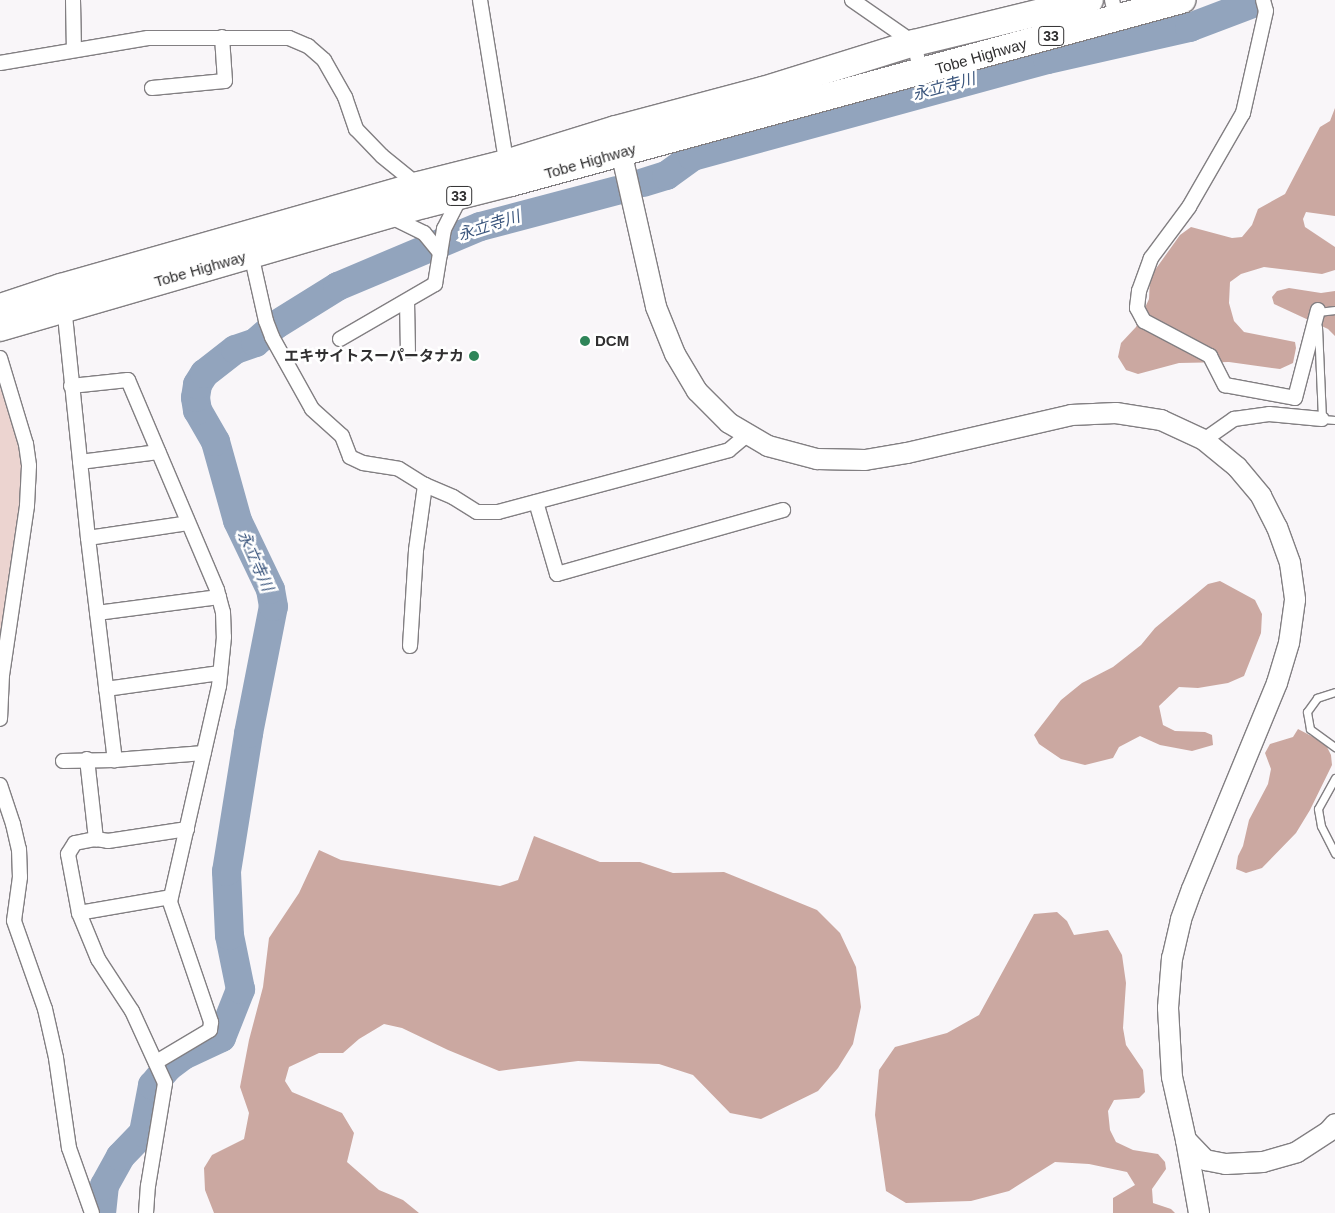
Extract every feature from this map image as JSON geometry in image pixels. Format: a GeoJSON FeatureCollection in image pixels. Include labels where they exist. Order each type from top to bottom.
{"type":"FeatureCollection","features":[{"type":"Feature","properties":{"kind":"highway","name":"Tobe Highway"},"geometry":{"type":"LineString","coordinates":[[0,328],[62,297],[619,141],[763,90],[914,43],[1090,0]]}},
{"type":"Feature","properties":{"kind":"highway","name":"Tobe Highway"},"geometry":{"type":"LineString","coordinates":[[619,141],[921,72],[1114,9],[1182,0]]}},
{"type":"Feature","properties":{"kind":"highway","name":"Tobe Highway"},"geometry":{"type":"LineString","coordinates":[[0,306],[62,297],[251,254],[388,215],[421,195],[461,196],[509,173]]}},
{"type":"Feature","properties":{"kind":"street"},"geometry":{"type":"LineString","coordinates":[[72,0],[74,50]]}},
{"type":"Feature","properties":{"kind":"street"},"geometry":{"type":"LineString","coordinates":[[480,0],[509,173]]}},
{"type":"Feature","properties":{"kind":"street"},"geometry":{"type":"LineString","coordinates":[[852,0],[914,43],[921,72]]}},
{"type":"Feature","properties":{"kind":"street"},"geometry":{"type":"LineString","coordinates":[[1263,0],[1266,11],[1243,113],[1189,207],[1151,258],[1139,291],[1137,308],[1144,321],[1210,356],[1225,385],[1295,398],[1318,310]]}},
{"type":"Feature","properties":{"kind":"street"},"geometry":{"type":"LineString","coordinates":[[152,88],[225,81],[222,37]]}},
{"type":"Feature","properties":{"kind":"street"},"geometry":{"type":"LineString","coordinates":[[0,63],[148,38],[289,38],[308,46],[324,60],[345,97],[356,129],[421,195]]}},
{"type":"Feature","properties":{"kind":"street"},"geometry":{"type":"LineString","coordinates":[[619,141],[656,307],[675,354],[697,391],[729,423],[768,446],[817,458],[865,460],[907,453],[1071,415],[1116,413],[1161,420],[1204,440],[1237,467],[1260,496],[1277,527],[1290,563],[1295,600],[1289,643],[1277,683],[1192,889],[1172,958],[1168,1008],[1172,1068],[1199,1213]]}},
{"type":"Feature","properties":{"kind":"street"},"geometry":{"type":"LineString","coordinates":[[340,339],[435,284],[444,229],[461,196]]}},
{"type":"Feature","properties":{"kind":"street"},"geometry":{"type":"LineString","coordinates":[[388,215],[424,233],[440,253]]}},
{"type":"Feature","properties":{"kind":"street"},"geometry":{"type":"LineString","coordinates":[[251,254],[266,320],[272,336],[312,409],[342,436],[350,457],[363,462],[399,469],[425,485],[453,497],[477,512],[498,512],[729,450],[748,434]]}},
{"type":"Feature","properties":{"kind":"street"},"geometry":{"type":"LineString","coordinates":[[62,297],[88,538],[115,760]]}},
{"type":"Feature","properties":{"kind":"street"},"geometry":{"type":"LineString","coordinates":[[407,301],[408,351]]}},
{"type":"Feature","properties":{"kind":"street"},"geometry":{"type":"LineString","coordinates":[[0,358],[26,444],[29,466],[27,506],[2,675],[0,719]]}},
{"type":"Feature","properties":{"kind":"street"},"geometry":{"type":"LineString","coordinates":[[71,386],[128,380],[223,612],[224,637],[220,673],[170,902],[211,1022],[210,1030],[157,1065]]}},
{"type":"Feature","properties":{"kind":"street"},"geometry":{"type":"LineString","coordinates":[[1204,440],[1234,419],[1269,414],[1328,419]]}},
{"type":"Feature","properties":{"kind":"street"},"geometry":{"type":"LineString","coordinates":[[80,462],[158,452]]}},
{"type":"Feature","properties":{"kind":"street"},"geometry":{"type":"LineString","coordinates":[[410,646],[416,550],[425,485]]}},
{"type":"Feature","properties":{"kind":"street"},"geometry":{"type":"LineString","coordinates":[[536,502],[557,574],[784,510]]}},
{"type":"Feature","properties":{"kind":"street"},"geometry":{"type":"LineString","coordinates":[[88,538],[188,523]]}},
{"type":"Feature","properties":{"kind":"street"},"geometry":{"type":"LineString","coordinates":[[97,613],[218,597]]}},
{"type":"Feature","properties":{"kind":"street"},"geometry":{"type":"LineString","coordinates":[[106,689],[220,673]]}},
{"type":"Feature","properties":{"kind":"street"},"geometry":{"type":"LineString","coordinates":[[63,761],[88,759],[115,760],[204,753]]}},
{"type":"Feature","properties":{"kind":"street"},"geometry":{"type":"LineString","coordinates":[[88,759],[96,839]]}},
{"type":"Feature","properties":{"kind":"street"},"geometry":{"type":"LineString","coordinates":[[0,785],[19,849],[20,877],[14,921],[45,1009],[56,1058],[69,1148],[92,1213]]}},
{"type":"Feature","properties":{"kind":"street"},"geometry":{"type":"LineString","coordinates":[[146,1213],[148,1186],[165,1083],[132,1011],[98,959],[79,913],[68,854],[75,843],[96,839],[108,841],[186,829]]}},
{"type":"Feature","properties":{"kind":"street"},"geometry":{"type":"LineString","coordinates":[[79,913],[171,897]]}},
{"type":"Feature","properties":{"kind":"street"},"geometry":{"type":"LineString","coordinates":[[1186,1140],[1205,1160],[1226,1164],[1264,1162],[1297,1152],[1329,1131],[1335,1124]]}},
{"type":"Feature","properties":{"kind":"lane"},"geometry":{"type":"LineString","coordinates":[[1328,419],[1318,310],[1335,310]]}},
{"type":"Feature","properties":{"kind":"lane"},"geometry":{"type":"LineString","coordinates":[[1335,692],[1317,698],[1307,712],[1310,728],[1335,747]]}},
{"type":"Feature","properties":{"kind":"lane"},"geometry":{"type":"LineString","coordinates":[[1335,778],[1318,809],[1321,826],[1335,854]]}},
{"type":"Feature","properties":{"kind":"shaded area"},"geometry":{"type":"Polygon","coordinates":[[[1335,108],[1335,216],[1306,212],[1303,219],[1305,227],[1335,247],[1335,270],[1322,274],[1264,267],[1241,274],[1230,282],[1229,303],[1234,321],[1244,332],[1295,342],[1296,348],[1293,363],[1280,369],[1229,362],[1179,363],[1138,374],[1126,370],[1118,357],[1121,343],[1136,327],[1149,299],[1150,277],[1180,235],[1191,227],[1232,238],[1242,237],[1252,225],[1258,209],[1285,194],[1320,127],[1330,121],[1335,108]]]}},
{"type":"Feature","properties":{"kind":"shaded area"},"geometry":{"type":"Polygon","coordinates":[[[1289,288],[1321,293],[1335,291],[1335,336],[1328,329],[1274,304],[1272,297],[1277,291],[1289,288]]]}},
{"type":"Feature","properties":{"kind":"shaded area"},"geometry":{"type":"Polygon","coordinates":[[[0,389],[5,390],[22,446],[22,507],[0,643],[0,389]]]}},
{"type":"Feature","properties":{"kind":"shaded area"},"geometry":{"type":"Polygon","coordinates":[[[1220,581],[1255,600],[1262,614],[1261,633],[1244,676],[1228,683],[1198,688],[1179,687],[1159,706],[1163,725],[1175,731],[1205,732],[1212,735],[1213,745],[1192,751],[1160,745],[1140,736],[1119,747],[1113,758],[1085,765],[1061,759],[1039,744],[1034,735],[1061,700],[1082,683],[1113,667],[1141,645],[1155,628],[1208,584],[1220,581]]]}},
{"type":"Feature","properties":{"kind":"shaded area"},"geometry":{"type":"Polygon","coordinates":[[[1298,729],[1319,740],[1327,747],[1331,755],[1332,765],[1310,810],[1296,833],[1262,868],[1246,873],[1236,869],[1249,820],[1268,784],[1271,769],[1265,753],[1270,744],[1293,737],[1298,729]]]}},
{"type":"Feature","properties":{"kind":"shaded area"},"geometry":{"type":"Polygon","coordinates":[[[534,836],[600,862],[640,862],[673,873],[724,872],[817,910],[840,933],[856,967],[861,1007],[853,1044],[838,1068],[818,1091],[761,1119],[730,1113],[693,1075],[659,1064],[578,1061],[499,1071],[402,1028],[384,1024],[359,1039],[343,1053],[319,1053],[289,1067],[285,1081],[292,1092],[342,1113],[354,1133],[347,1162],[379,1190],[403,1200],[419,1213],[214,1213],[205,1190],[204,1168],[212,1155],[244,1139],[249,1113],[240,1087],[249,1040],[263,987],[269,938],[299,893],[319,850],[341,860],[500,886],[518,880],[534,836]]]}},
{"type":"Feature","properties":{"kind":"shaded area"},"geometry":{"type":"Polygon","coordinates":[[[1057,912],[1067,921],[1074,935],[1108,930],[1122,955],[1126,983],[1123,1028],[1126,1045],[1143,1070],[1145,1092],[1139,1098],[1114,1100],[1108,1111],[1110,1130],[1116,1142],[1133,1150],[1158,1154],[1165,1162],[1166,1169],[1152,1189],[1153,1203],[1171,1209],[1175,1213],[1113,1213],[1113,1198],[1135,1185],[1127,1172],[1089,1164],[1055,1162],[1009,1191],[971,1201],[906,1203],[886,1191],[875,1115],[879,1070],[895,1047],[947,1033],[979,1015],[1034,914],[1057,912]]]}},
{"type":"Feature","properties":{"kind":"waterway","name":"永立寺川"},"geometry":{"type":"LineString","coordinates":[[643,182],[666,175],[692,156],[1047,59],[1189,27],[1250,4]]}},
{"type":"Feature","properties":{"kind":"waterway","name":"永立寺川"},"geometry":{"type":"LineString","coordinates":[[101,1213],[104,1185],[120,1156],[143,1132],[152,1085],[167,1067],[183,1055],[221,1037],[240,989],[229,935],[226,871],[248,733],[273,606],[270,589],[237,520],[215,441],[197,410],[195,397],[197,384],[204,373],[235,349],[255,342],[276,324],[337,286],[480,226],[616,190]]}},
{"type":"Feature","properties":{"kind":"place","name":"DCM"},"geometry":{"type":"Point","coordinates":[585,341]}},
{"type":"Feature","properties":{"kind":"place","name":"エキサイトスーパータナカ"},"geometry":{"type":"Point","coordinates":[474,356]}}]}
